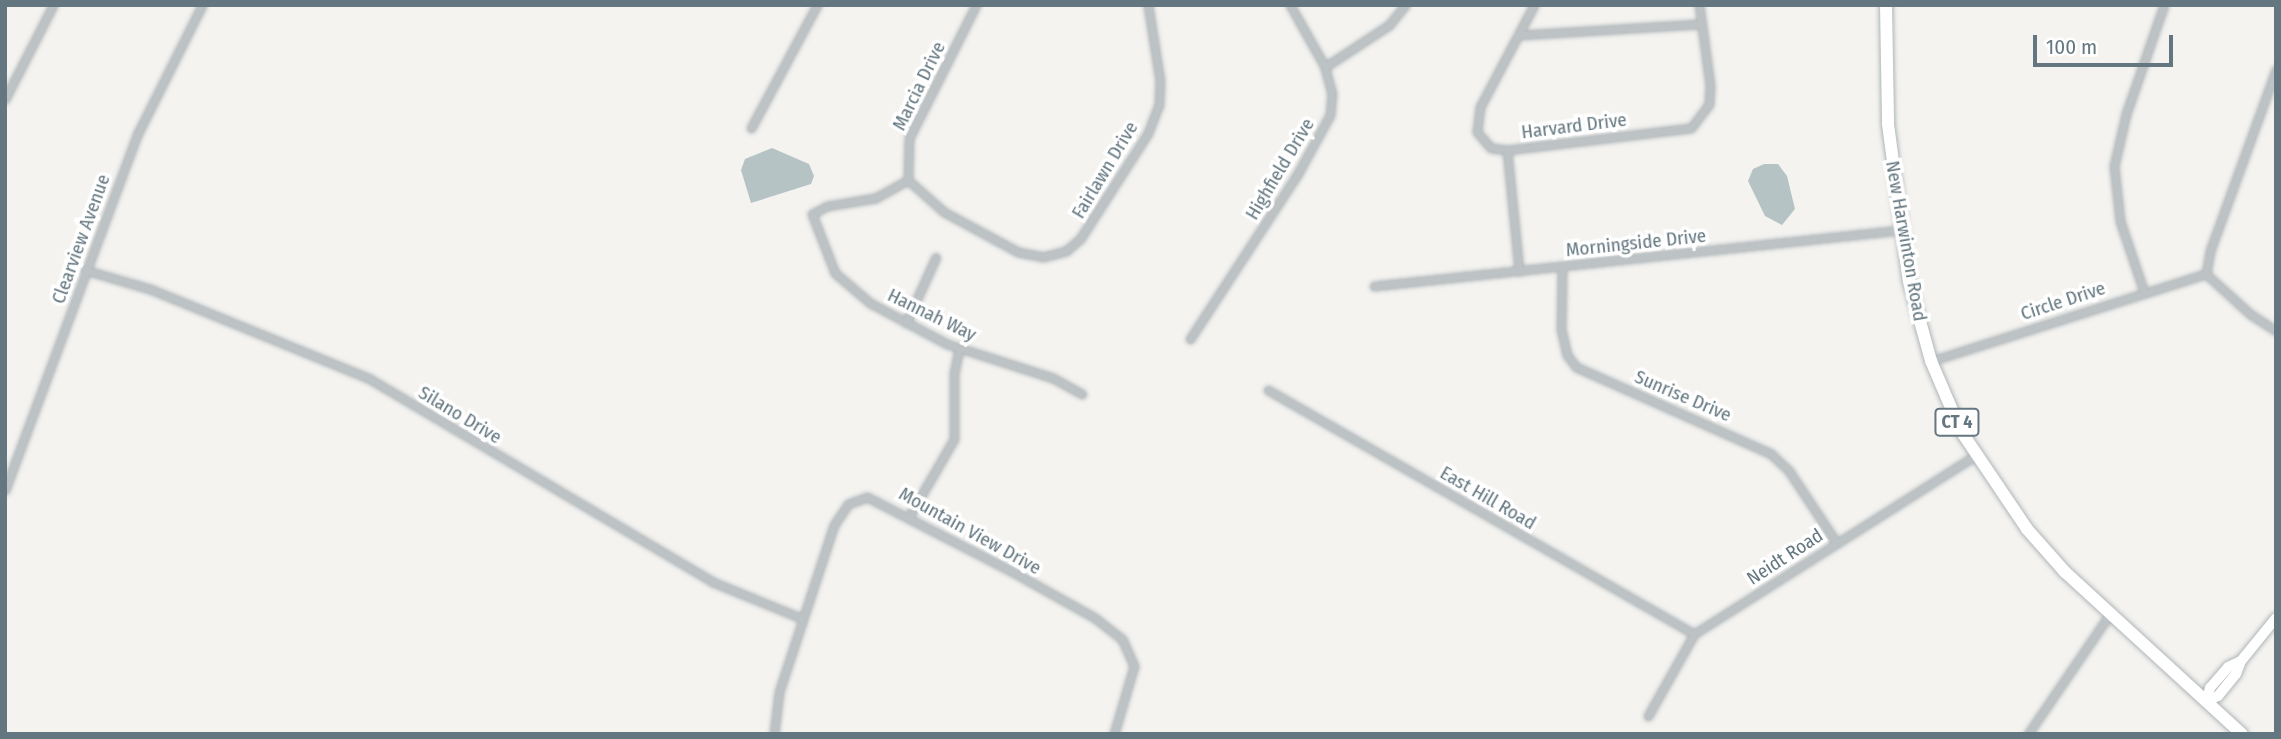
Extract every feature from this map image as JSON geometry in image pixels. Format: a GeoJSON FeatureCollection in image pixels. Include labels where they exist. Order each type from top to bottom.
{"type":"FeatureCollection","features":[{"type":"Feature","properties":{"kind":"main road","name":"New Harwinton Road"},"geometry":{"type":"LineString","coordinates":[[1885,5],[1888,124],[1901,230],[1931,361],[1974,456],[2026,529],[2110,614],[2242,734]]}},
{"type":"Feature","properties":{"kind":"main road"},"geometry":{"type":"LineString","coordinates":[[2206,702],[2218,696],[2236,674],[2241,661],[2276,618]]}},
{"type":"Feature","properties":{"kind":"street"},"geometry":{"type":"LineString","coordinates":[[5,99],[53,5]]}},
{"type":"Feature","properties":{"kind":"street","name":"Clearview Avenue"},"geometry":{"type":"LineString","coordinates":[[5,491],[138,133],[202,5]]}},
{"type":"Feature","properties":{"kind":"street"},"geometry":{"type":"LineString","coordinates":[[751,128],[817,5]]}},
{"type":"Feature","properties":{"kind":"street","name":"Marcia Drive"},"geometry":{"type":"LineString","coordinates":[[908,180],[909,138],[976,5]]}},
{"type":"Feature","properties":{"kind":"street","name":"Fairlawn Drive"},"geometry":{"type":"LineString","coordinates":[[908,180],[944,212],[1018,251],[1043,257],[1066,251],[1085,232],[1148,133],[1158,105],[1160,81],[1148,5]]}},
{"type":"Feature","properties":{"kind":"street","name":"Highfield Drive"},"geometry":{"type":"LineString","coordinates":[[1190,339],[1324,130],[1332,105],[1325,67],[1290,5]]}},
{"type":"Feature","properties":{"kind":"street"},"geometry":{"type":"LineString","coordinates":[[1325,67],[1390,25],[1405,5]]}},
{"type":"Feature","properties":{"kind":"street","name":"Harvard Drive"},"geometry":{"type":"LineString","coordinates":[[1534,5],[1480,107],[1477,132],[1491,148],[1507,150],[1691,128],[1709,104],[1699,5]]}},
{"type":"Feature","properties":{"kind":"street"},"geometry":{"type":"LineString","coordinates":[[2144,292],[2120,220],[2114,166],[2126,114],[2164,5]]}},
{"type":"Feature","properties":{"kind":"street"},"geometry":{"type":"LineString","coordinates":[[1519,35],[1700,24]]}},
{"type":"Feature","properties":{"kind":"street"},"geometry":{"type":"LineString","coordinates":[[2276,70],[2210,251],[2206,274],[2250,314],[2276,331]]}},
{"type":"Feature","properties":{"kind":"street"},"geometry":{"type":"LineString","coordinates":[[1507,150],[1520,271]]}},
{"type":"Feature","properties":{"kind":"street","name":"Hannah Way"},"geometry":{"type":"LineString","coordinates":[[908,180],[875,198],[827,206],[812,214],[835,273],[848,288],[906,323],[960,349],[1053,378],[1082,394]]}},
{"type":"Feature","properties":{"kind":"street","name":"Morningside Drive"},"geometry":{"type":"LineString","coordinates":[[1374,286],[1901,230]]}},
{"type":"Feature","properties":{"kind":"street"},"geometry":{"type":"LineString","coordinates":[[906,323],[936,257]]}},
{"type":"Feature","properties":{"kind":"street","name":"Sunrise Drive"},"geometry":{"type":"LineString","coordinates":[[1562,267],[1561,329],[1567,355],[1576,367],[1763,449],[1789,471],[1836,542]]}},
{"type":"Feature","properties":{"kind":"street","name":"Silano Drive"},"geometry":{"type":"LineString","coordinates":[[85,271],[150,289],[370,379],[713,582],[803,619]]}},
{"type":"Feature","properties":{"kind":"street","name":"Circle Drive"},"geometry":{"type":"LineString","coordinates":[[1931,361],[2206,274]]}},
{"type":"Feature","properties":{"kind":"street"},"geometry":{"type":"LineString","coordinates":[[910,515],[954,439],[954,373],[960,349]]}},
{"type":"Feature","properties":{"kind":"street","name":"East Hill Road"},"geometry":{"type":"LineString","coordinates":[[1268,390],[1694,634]]}},
{"type":"Feature","properties":{"kind":"street","name":"Neidt Road"},"geometry":{"type":"LineString","coordinates":[[1648,716],[1694,634],[1974,456]]}},
{"type":"Feature","properties":{"kind":"street","name":"Mountain View Drive"},"geometry":{"type":"LineString","coordinates":[[774,734],[779,692],[834,525],[848,504],[867,497],[910,515],[1096,618],[1122,639],[1134,666],[1114,734]]}},
{"type":"Feature","properties":{"kind":"street"},"geometry":{"type":"LineString","coordinates":[[2028,734],[2110,614]]}},
{"type":"Feature","properties":{"kind":"shaded area"},"geometry":{"type":"Polygon","coordinates":[[[772,148],[809,164],[814,176],[811,184],[751,203],[741,170],[745,159],[772,148]]]}},
{"type":"Feature","properties":{"kind":"shaded area"},"geometry":{"type":"Polygon","coordinates":[[[1764,164],[1778,164],[1787,176],[1795,209],[1782,225],[1765,216],[1748,181],[1753,169],[1764,164]]]}}]}
